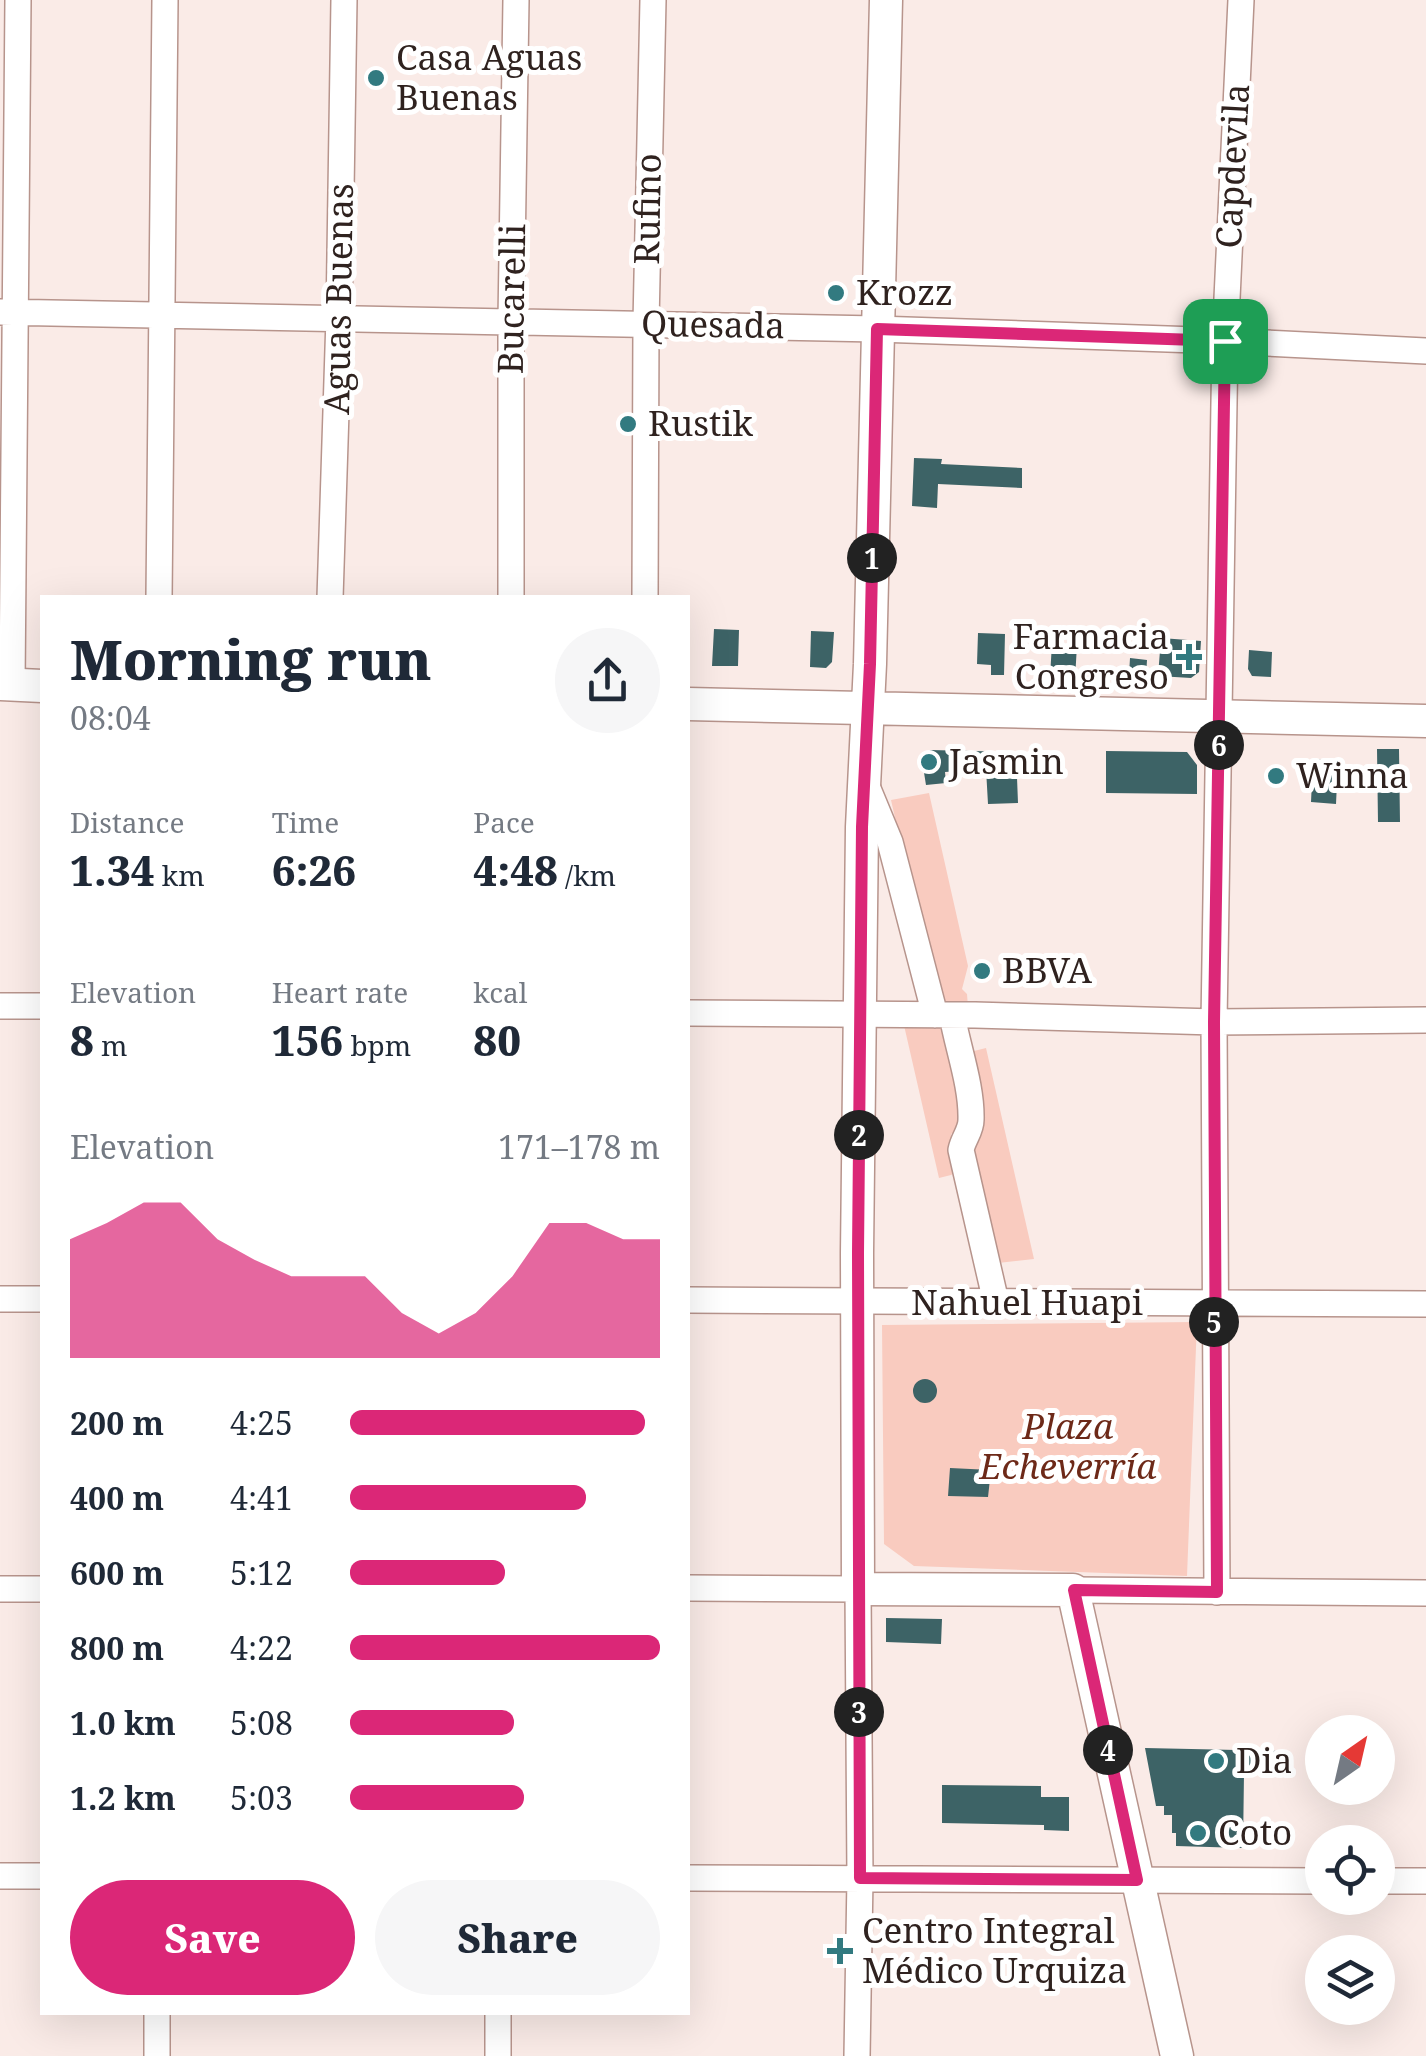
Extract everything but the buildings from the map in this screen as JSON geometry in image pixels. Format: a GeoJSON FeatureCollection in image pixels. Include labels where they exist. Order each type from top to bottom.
{"type":"FeatureCollection","features":[{"type":"Feature","properties":{"kind":"main road"},"geometry":{"type":"LineString","coordinates":[[886,0],[864,780],[858,1589],[1074,1590],[1178,2056]]}},
{"type":"Feature","properties":{"kind":"main road"},"geometry":{"type":"LineString","coordinates":[[690,704],[1426,722]]}},
{"type":"Feature","properties":{"kind":"street"},"geometry":{"type":"LineString","coordinates":[[18,0],[7,313],[18,685]]}},
{"type":"Feature","properties":{"kind":"street"},"geometry":{"type":"LineString","coordinates":[[159,595],[165,0]]}},
{"type":"Feature","properties":{"kind":"street","name":"Aguas Buenas"},"geometry":{"type":"LineString","coordinates":[[330,595],[340,318],[344,0]]}},
{"type":"Feature","properties":{"kind":"street","name":"Bucarelli"},"geometry":{"type":"LineString","coordinates":[[510,595],[516,0]]}},
{"type":"Feature","properties":{"kind":"street","name":"Rufino"},"geometry":{"type":"LineString","coordinates":[[645,595],[653,0]]}},
{"type":"Feature","properties":{"kind":"street","name":"Capdevila"},"geometry":{"type":"LineString","coordinates":[[1217,1592],[1214,1022],[1225,341],[1241,0]]}},
{"type":"Feature","properties":{"kind":"street","name":"Quesada"},"geometry":{"type":"LineString","coordinates":[[7,313],[877,329],[1426,351]]}},
{"type":"Feature","properties":{"kind":"street"},"geometry":{"type":"LineString","coordinates":[[864,780],[890,842],[970,1100],[971,1126],[961,1150],[996,1302]]}},
{"type":"Feature","properties":{"kind":"street"},"geometry":{"type":"LineString","coordinates":[[0,1006],[40,1006]]}},
{"type":"Feature","properties":{"kind":"street"},"geometry":{"type":"LineString","coordinates":[[690,1013],[1214,1022],[1426,1020]]}},
{"type":"Feature","properties":{"kind":"street"},"geometry":{"type":"LineString","coordinates":[[0,1299],[40,1299]]}},
{"type":"Feature","properties":{"kind":"street","name":"Nahuel Huapi"},"geometry":{"type":"LineString","coordinates":[[690,1300],[1426,1304]]}},
{"type":"Feature","properties":{"kind":"street"},"geometry":{"type":"LineString","coordinates":[[690,1588],[858,1589],[857,2056]]}},
{"type":"Feature","properties":{"kind":"street"},"geometry":{"type":"LineString","coordinates":[[0,1589],[40,1589]]}},
{"type":"Feature","properties":{"kind":"street"},"geometry":{"type":"LineString","coordinates":[[1074,1590],[1426,1594]]}},
{"type":"Feature","properties":{"kind":"street"},"geometry":{"type":"LineString","coordinates":[[0,1876],[40,1876]]}},
{"type":"Feature","properties":{"kind":"street"},"geometry":{"type":"LineString","coordinates":[[690,1878],[1305,1880]]}},
{"type":"Feature","properties":{"kind":"street"},"geometry":{"type":"LineString","coordinates":[[1395,1881],[1426,1881]]}},
{"type":"Feature","properties":{"kind":"street"},"geometry":{"type":"LineString","coordinates":[[156,2056],[158,2015]]}},
{"type":"Feature","properties":{"kind":"street"},"geometry":{"type":"LineString","coordinates":[[498,2015],[498,2056]]}},
{"type":"Feature","properties":{"kind":"green space"},"geometry":{"type":"Polygon","coordinates":[[[929,793],[968,966],[962,989],[967,994],[968,1007],[937,1002],[891,800],[929,793]]]}},
{"type":"Feature","properties":{"kind":"green space"},"geometry":{"type":"Polygon","coordinates":[[[903,1021],[941,1025],[948,1032],[964,1127],[951,1134],[960,1169],[951,1175],[939,1178],[903,1021]]]}},
{"type":"Feature","properties":{"kind":"green space"},"geometry":{"type":"Polygon","coordinates":[[[986,1048],[1034,1259],[998,1263],[970,1150],[966,1053],[986,1048]]]}},
{"type":"Feature","properties":{"kind":"green space","name":"Plaza Echeverría"},"geometry":{"type":"Polygon","coordinates":[[[1197,1322],[1187,1576],[914,1566],[884,1544],[882,1325],[1197,1322]]]}},
{"type":"Feature","properties":{"kind":"place","name":"Casa Aguas Buenas"},"geometry":{"type":"Point","coordinates":[376,78]}},
{"type":"Feature","properties":{"kind":"place","name":"Krozz"},"geometry":{"type":"Point","coordinates":[836,293]}},
{"type":"Feature","properties":{"kind":"place","name":"Rustik"},"geometry":{"type":"Point","coordinates":[628,424]}},
{"type":"Feature","properties":{"kind":"place","name":"Farmacia Congreso"},"geometry":{"type":"Point","coordinates":[1189,657]}},
{"type":"Feature","properties":{"kind":"place","name":"Jasmin"},"geometry":{"type":"Point","coordinates":[929,762]}},
{"type":"Feature","properties":{"kind":"place","name":"Winna"},"geometry":{"type":"Point","coordinates":[1276,776]}},
{"type":"Feature","properties":{"kind":"place","name":"BBVA"},"geometry":{"type":"Point","coordinates":[982,971]}},
{"type":"Feature","properties":{"kind":"place","name":"Dia"},"geometry":{"type":"Point","coordinates":[1216,1761]}},
{"type":"Feature","properties":{"kind":"place","name":"Coto"},"geometry":{"type":"Point","coordinates":[1198,1833]}},
{"type":"Feature","properties":{"kind":"place","name":"Centro Integral Médico Urquiza"},"geometry":{"type":"Point","coordinates":[840,1951]}},
{"type":"Feature","properties":{"kind":"route"},"geometry":{"type":"LineString","coordinates":[[877,329],[1225,341],[1214,1022],[1217,1592],[1074,1590],[1137,1880],[860,1878],[858,1253],[862,827],[870,664],[877,329]]}}]}
